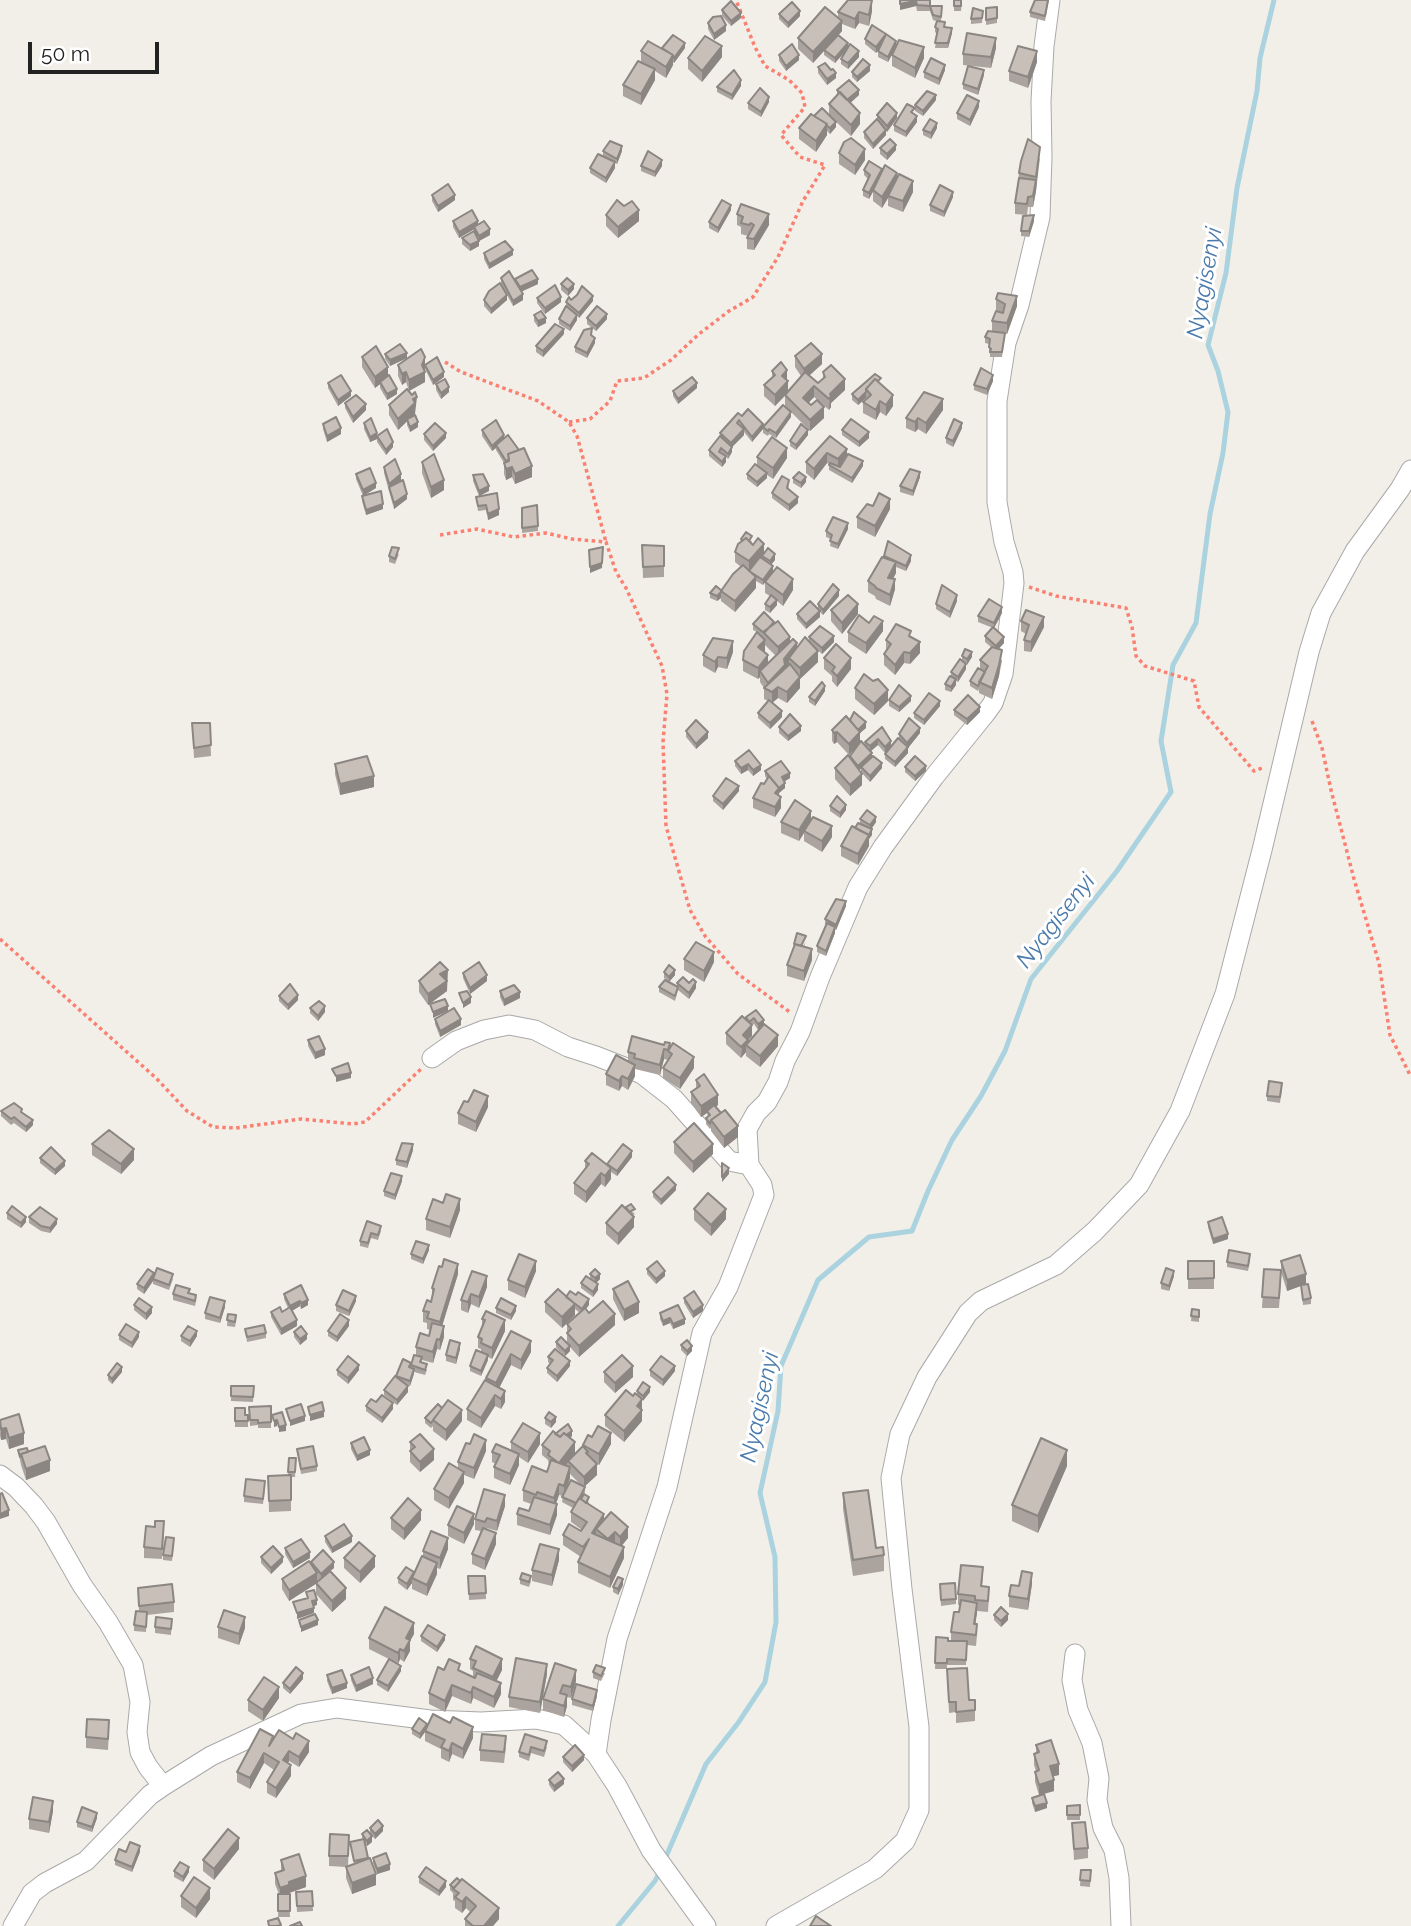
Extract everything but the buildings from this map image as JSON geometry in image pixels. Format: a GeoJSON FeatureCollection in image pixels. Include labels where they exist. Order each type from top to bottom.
{"type":"FeatureCollection","features":[{"type":"Feature","properties":{"kind":"street"},"geometry":{"type":"LineString","coordinates":[[596,1754],[617,1639],[667,1487],[702,1333],[728,1287],[764,1195],[762,1185],[749,1165],[747,1129],[778,1082],[858,887],[883,847],[993,702],[1003,674],[1014,583],[997,502],[998,401],[1006,343],[1020,305],[1040,217],[1041,102],[1050,0]]}},
{"type":"Feature","properties":{"kind":"street"},"geometry":{"type":"LineString","coordinates":[[776,1926],[875,1869],[905,1841],[919,1810],[919,1727],[891,1478],[900,1434],[927,1377],[968,1313],[981,1301],[1056,1265],[1096,1231],[1139,1185],[1180,1111],[1225,994],[1321,613],[1355,551],[1411,470]]}},
{"type":"Feature","properties":{"kind":"street"},"geometry":{"type":"LineString","coordinates":[[432,1058],[456,1041],[484,1030],[509,1025],[535,1030],[568,1047],[642,1074],[674,1099],[729,1161],[749,1165]]}},
{"type":"Feature","properties":{"kind":"street"},"geometry":{"type":"LineString","coordinates":[[0,1475],[16,1487],[47,1522],[82,1585],[133,1665],[140,1702],[137,1732],[140,1752],[163,1786]]}},
{"type":"Feature","properties":{"kind":"street"},"geometry":{"type":"LineString","coordinates":[[1074,1654],[1072,1680],[1078,1710],[1092,1743],[1099,1778],[1097,1800],[1103,1828],[1114,1850],[1119,1878],[1121,1926]]}},
{"type":"Feature","properties":{"kind":"street"},"geometry":{"type":"LineString","coordinates":[[13,1926],[32,1893],[86,1861],[163,1786],[211,1756],[301,1714],[337,1708],[430,1720],[481,1722],[536,1719],[564,1725],[596,1754],[617,1786],[651,1850],[706,1926]]}},
{"type":"Feature","properties":{"kind":"path"},"geometry":{"type":"LineString","coordinates":[[569,422],[590,419],[610,401],[617,381],[644,379],[729,311],[753,297],[778,257],[803,201],[825,166],[800,158],[781,135],[805,107],[802,93],[789,80],[765,66],[736,0]]}},
{"type":"Feature","properties":{"kind":"path"},"geometry":{"type":"LineString","coordinates":[[445,362],[461,372],[538,401],[569,422],[577,436],[616,572],[662,667],[667,694],[663,742],[666,826],[690,910],[705,936],[738,974],[804,1022]]}},
{"type":"Feature","properties":{"kind":"path"},"geometry":{"type":"LineString","coordinates":[[440,536],[477,529],[514,537],[546,533],[606,542]]}},
{"type":"Feature","properties":{"kind":"path"},"geometry":{"type":"LineString","coordinates":[[1014,583],[1056,596],[1126,608],[1136,656],[1145,666],[1194,681],[1199,707],[1254,771],[1269,766],[1284,752]]}},
{"type":"Feature","properties":{"kind":"path"},"geometry":{"type":"LineString","coordinates":[[1300,689],[1322,748],[1354,879],[1379,962],[1390,1035],[1411,1077]]}},
{"type":"Feature","properties":{"kind":"path"},"geometry":{"type":"LineString","coordinates":[[0,939],[156,1077],[187,1111],[213,1127],[236,1128],[301,1119],[353,1124],[365,1122],[432,1058]]}},
{"type":"Feature","properties":{"kind":"waterway","name":"Nyagisenyi"},"geometry":{"type":"LineString","coordinates":[[665,1859],[706,1764],[765,1682],[776,1622],[775,1557],[760,1493],[778,1411],[781,1366],[818,1280],[869,1237],[912,1231],[952,1140],[981,1096],[1005,1051],[1031,979],[1117,871],[1171,792],[1161,741],[1173,665],[1196,623],[1210,514],[1223,453],[1228,412],[1218,371],[1208,345],[1226,273],[1237,188],[1257,91],[1260,58],[1274,0]]}},
{"type":"Feature","properties":{"kind":"waterway","name":"Nyagisenyi"},"geometry":{"type":"LineString","coordinates":[[618,1926],[660,1871]]}}]}
